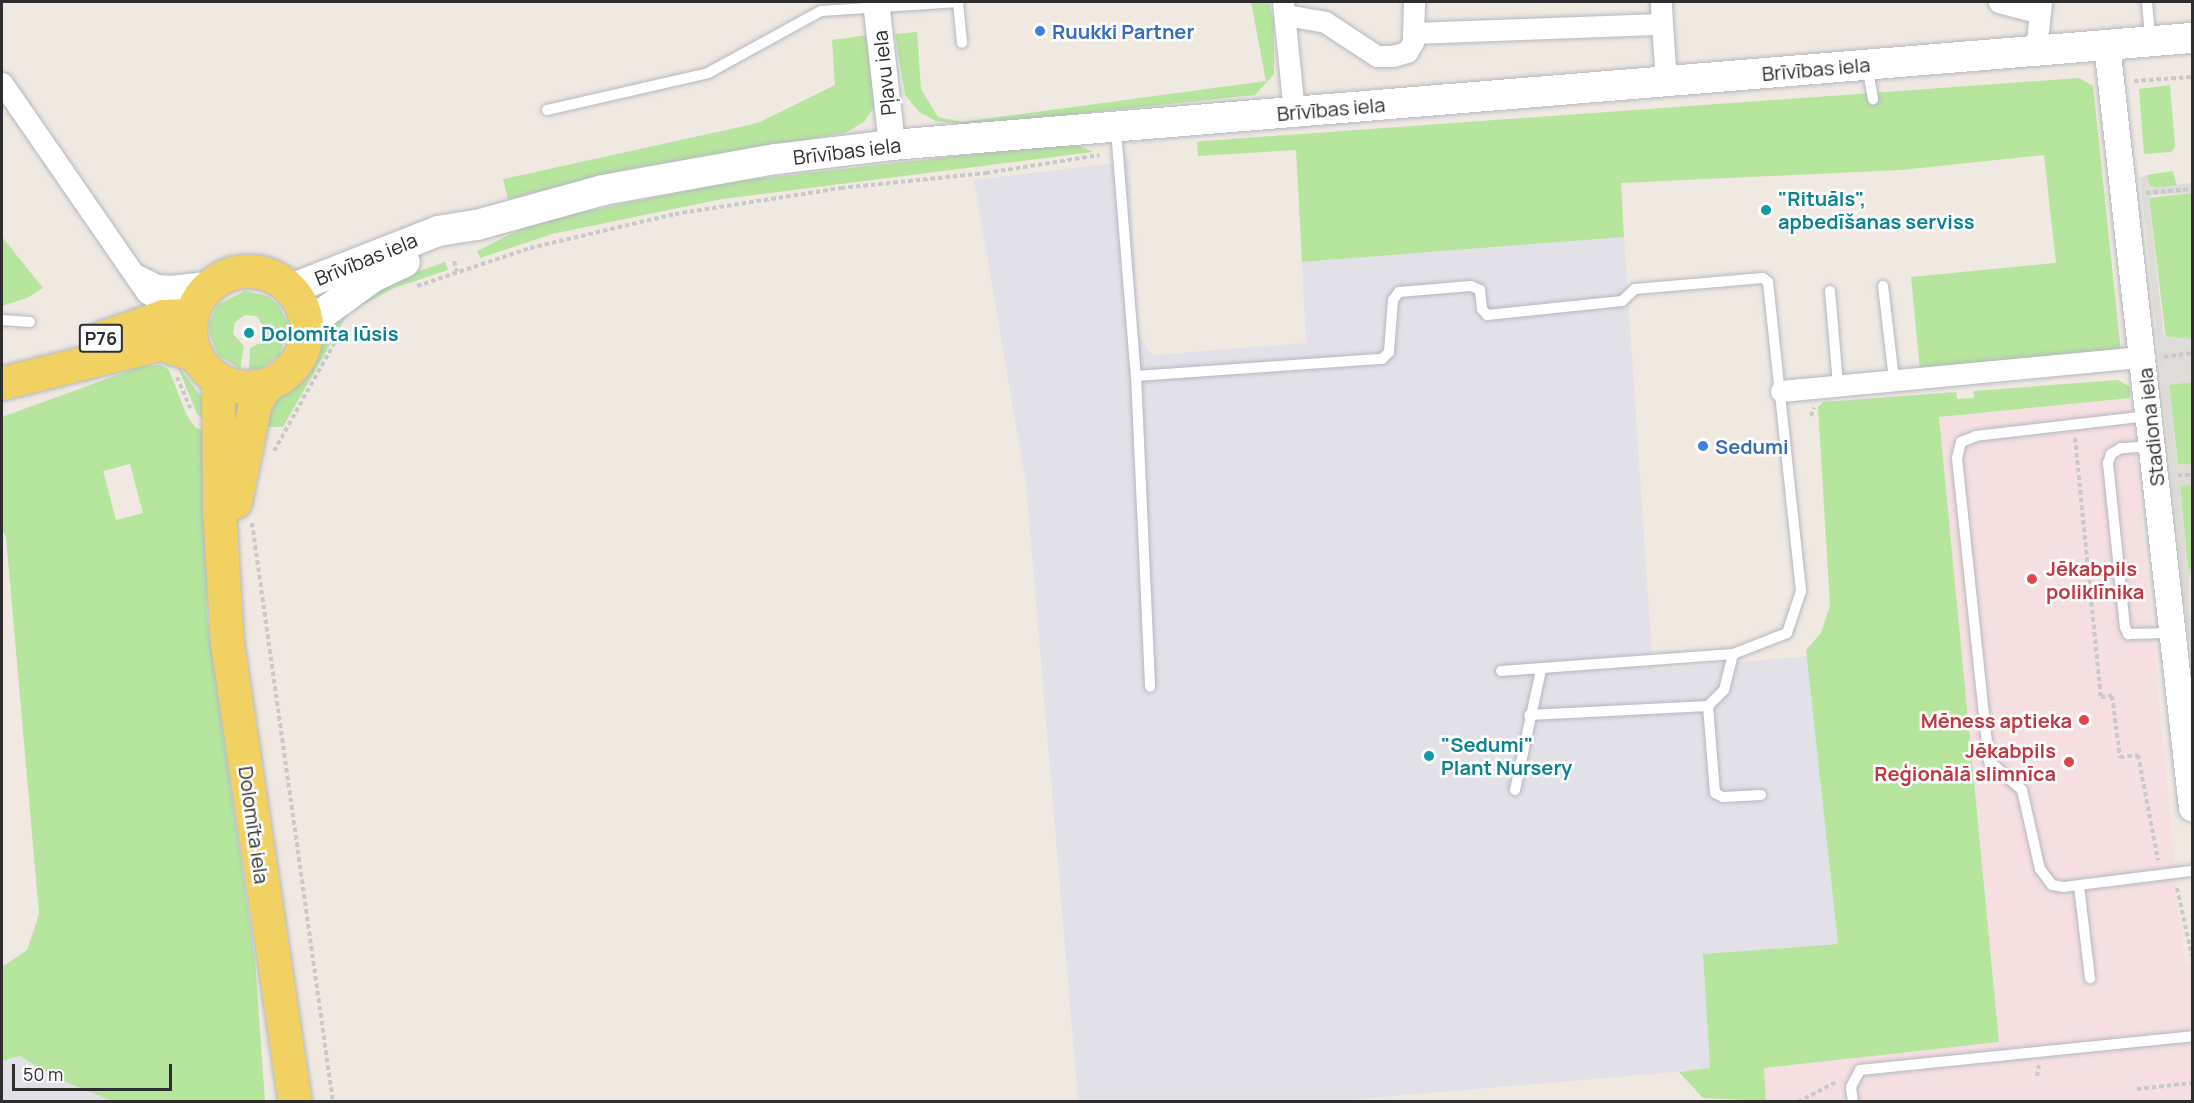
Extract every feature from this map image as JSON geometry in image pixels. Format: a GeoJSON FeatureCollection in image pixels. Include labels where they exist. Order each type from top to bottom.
{"type":"FeatureCollection","features":[{"type":"Feature","properties":{"kind":"main road","name":"Brīvības iela"},"geometry":{"type":"LineString","coordinates":[[291,289],[438,231],[477,225],[603,190],[699,171],[892,145],[1117,140],[1294,112],[2193,38]]}},
{"type":"Feature","properties":{"kind":"main road","name":"Brīvības iela"},"geometry":{"type":"LineString","coordinates":[[306,335],[319,316],[373,277],[477,225]]}},
{"type":"Feature","properties":{"kind":"main road","name":"P76"},"geometry":{"type":"LineString","coordinates":[[9,381],[59,354],[200,300],[246,270],[263,272],[291,289]]}},
{"type":"Feature","properties":{"kind":"main road"},"geometry":{"type":"LineString","coordinates":[[200,300],[186,365],[218,379],[250,387],[267,384],[294,365],[306,335],[306,318],[291,289]]}},
{"type":"Feature","properties":{"kind":"main road","name":"P76"},"geometry":{"type":"LineString","coordinates":[[9,381],[160,344],[186,365]]}},
{"type":"Feature","properties":{"kind":"main road","name":"Dolomīta iela"},"geometry":{"type":"LineString","coordinates":[[218,379],[234,432],[223,548],[227,643],[295,1101]]}},
{"type":"Feature","properties":{"kind":"main road","name":"Dolomīta iela"},"geometry":{"type":"LineString","coordinates":[[234,432],[267,384]]}},
{"type":"Feature","properties":{"kind":"street"},"geometry":{"type":"LineString","coordinates":[[1294,112],[1284,8],[1325,22],[1377,56],[1407,51],[1413,33],[1414,2]]}},
{"type":"Feature","properties":{"kind":"street"},"geometry":{"type":"LineString","coordinates":[[1661,2],[1666,81]]}},
{"type":"Feature","properties":{"kind":"street"},"geometry":{"type":"LineString","coordinates":[[1999,2],[2040,7],[2036,51]]}},
{"type":"Feature","properties":{"kind":"street","name":"Pļavu iela"},"geometry":{"type":"LineString","coordinates":[[877,4],[892,145]]}},
{"type":"Feature","properties":{"kind":"street"},"geometry":{"type":"LineString","coordinates":[[1413,33],[1662,24]]}},
{"type":"Feature","properties":{"kind":"street","name":"Stadiona iela"},"geometry":{"type":"LineString","coordinates":[[2108,45],[2153,357],[2150,415],[2193,808]]}},
{"type":"Feature","properties":{"kind":"street"},"geometry":{"type":"LineString","coordinates":[[2,83],[147,293],[167,305],[200,300]]}},
{"type":"Feature","properties":{"kind":"street"},"geometry":{"type":"LineString","coordinates":[[136,274],[157,285],[200,300]]}},
{"type":"Feature","properties":{"kind":"street"},"geometry":{"type":"LineString","coordinates":[[1781,391],[2153,357]]}},
{"type":"Feature","properties":{"kind":"lane"},"geometry":{"type":"LineString","coordinates":[[547,110],[708,73],[821,10],[877,4],[958,2],[962,43]]}},
{"type":"Feature","properties":{"kind":"lane"},"geometry":{"type":"LineString","coordinates":[[2147,2],[2150,41]]}},
{"type":"Feature","properties":{"kind":"lane"},"geometry":{"type":"LineString","coordinates":[[1867,65],[1873,99]]}},
{"type":"Feature","properties":{"kind":"lane"},"geometry":{"type":"LineString","coordinates":[[1117,140],[1136,376],[1150,687]]}},
{"type":"Feature","properties":{"kind":"lane"},"geometry":{"type":"LineString","coordinates":[[1136,376],[1382,359],[1389,352],[1393,300],[1399,292],[1471,286],[1480,290],[1482,309],[1487,315],[1622,301],[1635,289],[1763,278],[1768,282],[1801,591],[1787,633],[1733,654],[1541,670],[1501,671]]}},
{"type":"Feature","properties":{"kind":"lane"},"geometry":{"type":"LineString","coordinates":[[1883,286],[1894,380]]}},
{"type":"Feature","properties":{"kind":"lane"},"geometry":{"type":"LineString","coordinates":[[1830,291],[1838,385]]}},
{"type":"Feature","properties":{"kind":"lane"},"geometry":{"type":"LineString","coordinates":[[2,321],[30,322]]}},
{"type":"Feature","properties":{"kind":"lane"},"geometry":{"type":"LineString","coordinates":[[2150,415],[1976,436],[1961,442],[1956,450],[1989,761],[2022,790],[2044,878],[2052,885],[2079,886],[2193,871]]}},
{"type":"Feature","properties":{"kind":"lane"},"geometry":{"type":"LineString","coordinates":[[2153,446],[2121,448],[2111,454],[2108,463],[2125,627],[2128,634],[2174,633]]}},
{"type":"Feature","properties":{"kind":"lane"},"geometry":{"type":"LineString","coordinates":[[1529,715],[1708,706],[1724,690],[1733,654]]}},
{"type":"Feature","properties":{"kind":"lane"},"geometry":{"type":"LineString","coordinates":[[1515,790],[1529,715],[1541,670]]}},
{"type":"Feature","properties":{"kind":"lane"},"geometry":{"type":"LineString","coordinates":[[1708,706],[1715,793],[1723,797],[1761,795]]}},
{"type":"Feature","properties":{"kind":"lane"},"geometry":{"type":"LineString","coordinates":[[2079,886],[2091,978]]}},
{"type":"Feature","properties":{"kind":"lane"},"geometry":{"type":"LineString","coordinates":[[1853,1101],[1851,1087],[1860,1070],[2193,1036]]}},
{"type":"Feature","properties":{"kind":"path"},"geometry":{"type":"LineString","coordinates":[[412,288],[581,234],[710,208],[1117,140]]}},
{"type":"Feature","properties":{"kind":"path"},"geometry":{"type":"LineString","coordinates":[[2145,193],[2193,189]]}},
{"type":"Feature","properties":{"kind":"path"},"geometry":{"type":"LineString","coordinates":[[454,261],[457,272]]}},
{"type":"Feature","properties":{"kind":"path"},"geometry":{"type":"LineString","coordinates":[[269,462],[342,329]]}},
{"type":"Feature","properties":{"kind":"path"},"geometry":{"type":"LineString","coordinates":[[2153,357],[2193,353]]}},
{"type":"Feature","properties":{"kind":"path"},"geometry":{"type":"LineString","coordinates":[[186,365],[193,415],[208,427],[280,439]]}},
{"type":"Feature","properties":{"kind":"path"},"geometry":{"type":"LineString","coordinates":[[1811,416],[1815,405]]}},
{"type":"Feature","properties":{"kind":"path"},"geometry":{"type":"LineString","coordinates":[[2074,428],[2101,697],[2112,696],[2120,757],[2138,755],[2158,864],[2181,890],[2193,956]]}},
{"type":"Feature","properties":{"kind":"path"},"geometry":{"type":"LineString","coordinates":[[2175,475],[2193,475]]}},
{"type":"Feature","properties":{"kind":"path"},"geometry":{"type":"LineString","coordinates":[[252,516],[254,559],[333,1101]]}},
{"type":"Feature","properties":{"kind":"path"},"geometry":{"type":"LineString","coordinates":[[1798,1101],[1860,1070]]}},
{"type":"Feature","properties":{"kind":"path"},"geometry":{"type":"LineString","coordinates":[[2137,1089],[2193,1083]]}},
{"type":"Feature","properties":{"kind":"shaded area"},"geometry":{"type":"Polygon","coordinates":[[[1130,161],[1138,335],[1152,355],[1306,343],[1302,262],[1624,237],[1653,670],[1807,656],[1838,944],[1704,954],[1710,1069],[1336,1101],[1078,1101],[1026,484],[974,180],[1130,161]]]}},
{"type":"Feature","properties":{"kind":"shaded area"},"geometry":{"type":"Polygon","coordinates":[[[2147,175],[2151,188],[2192,183],[2192,193],[2152,195],[2149,201],[2164,336],[2192,339],[2192,382],[2169,385],[2178,464],[2192,465],[2192,485],[2180,486],[2188,569],[2192,571],[2189,580],[2192,669],[2140,178],[2147,175]]]}},
{"type":"Feature","properties":{"kind":"shaded area","name":"Jēkabpils Reģionālā slimnīca"},"geometry":{"type":"Polygon","coordinates":[[[2130,398],[2184,959],[2186,964],[2192,963],[2192,1101],[1766,1101],[1764,1068],[1999,1041],[1939,417],[2130,398]]]}},
{"type":"Feature","properties":{"kind":"shaded area"},"geometry":{"type":"Polygon","coordinates":[[[20,1056],[56,1078],[112,1101],[2,1102],[2,1061],[20,1056]]]}},
{"type":"Feature","properties":{"kind":"green space"},"geometry":{"type":"Polygon","coordinates":[[[1251,2],[1269,2],[1274,24],[1274,74],[1255,95],[972,125],[936,121],[919,112],[905,95],[895,34],[917,32],[921,89],[938,117],[962,122],[1266,81],[1251,2]]]}},
{"type":"Feature","properties":{"kind":"green space"},"geometry":{"type":"Polygon","coordinates":[[[868,35],[874,107],[864,122],[845,133],[634,168],[508,199],[503,179],[758,123],[835,85],[832,40],[868,35]]]}},
{"type":"Feature","properties":{"kind":"green space"},"geometry":{"type":"Polygon","coordinates":[[[2079,78],[2093,86],[2121,353],[1920,370],[1911,277],[2056,263],[2044,155],[1901,170],[1621,183],[1624,237],[1302,262],[1296,150],[1198,156],[1197,142],[1204,141],[2079,78]]]}},
{"type":"Feature","properties":{"kind":"green space"},"geometry":{"type":"Polygon","coordinates":[[[2170,85],[2175,147],[2171,152],[2144,154],[2139,89],[2170,85]]]}},
{"type":"Feature","properties":{"kind":"green space"},"geometry":{"type":"Polygon","coordinates":[[[1073,143],[1093,152],[722,199],[552,234],[480,258],[477,251],[527,226],[568,215],[735,181],[1073,143]]]}},
{"type":"Feature","properties":{"kind":"green space"},"geometry":{"type":"Polygon","coordinates":[[[2173,171],[2177,187],[2149,187],[2147,175],[2173,171]]]}},
{"type":"Feature","properties":{"kind":"green space"},"geometry":{"type":"Polygon","coordinates":[[[2192,193],[2192,339],[2166,339],[2149,198],[2192,193]]]}},
{"type":"Feature","properties":{"kind":"green space"},"geometry":{"type":"Polygon","coordinates":[[[2,237],[43,288],[27,298],[2,306],[2,237]]]}},
{"type":"Feature","properties":{"kind":"green space"},"geometry":{"type":"Polygon","coordinates":[[[445,262],[448,270],[394,288],[348,313],[283,427],[256,427],[275,401],[306,379],[330,326],[392,281],[445,262]]]}},
{"type":"Feature","properties":{"kind":"green space"},"geometry":{"type":"Polygon","coordinates":[[[245,291],[267,296],[278,304],[288,323],[280,355],[261,368],[249,370],[250,348],[264,341],[266,332],[257,316],[245,315],[235,322],[233,334],[244,346],[240,369],[218,355],[210,335],[209,325],[217,305],[245,291]]]}},
{"type":"Feature","properties":{"kind":"green space"},"geometry":{"type":"Polygon","coordinates":[[[176,363],[205,402],[203,419],[197,414],[176,363]]]}},
{"type":"Feature","properties":{"kind":"green space"},"geometry":{"type":"Polygon","coordinates":[[[161,365],[169,370],[187,416],[195,427],[207,433],[207,616],[255,960],[265,1101],[112,1101],[56,1078],[20,1056],[2,1061],[2,967],[27,950],[39,914],[6,537],[2,530],[2,417],[142,366],[161,365]],[[130,464],[103,471],[116,520],[143,513],[130,464]]]}},
{"type":"Feature","properties":{"kind":"green space"},"geometry":{"type":"Polygon","coordinates":[[[2118,380],[2130,387],[2130,398],[1939,417],[1999,1042],[1764,1068],[1766,1101],[1703,1098],[1679,1072],[1710,1068],[1703,954],[1838,944],[1806,650],[1821,633],[1830,605],[1818,407],[1823,402],[1956,392],[1957,399],[1974,398],[1974,391],[2118,380]]]}},
{"type":"Feature","properties":{"kind":"green space"},"geometry":{"type":"Polygon","coordinates":[[[2192,382],[2192,465],[2178,464],[2169,384],[2192,382]]]}},
{"type":"Feature","properties":{"kind":"green space"},"geometry":{"type":"Polygon","coordinates":[[[2180,485],[2192,485],[2192,571],[2188,569],[2180,485]]]}},
{"type":"Feature","properties":{"kind":"place","name":"Ruukki Partner"},"geometry":{"type":"Point","coordinates":[1040,31]}},
{"type":"Feature","properties":{"kind":"place","name":"\"Rituāls\", apbedīšanas serviss"},"geometry":{"type":"Point","coordinates":[1766,210]}},
{"type":"Feature","properties":{"kind":"place","name":"Dolomīta lūsis"},"geometry":{"type":"Point","coordinates":[249,333]}},
{"type":"Feature","properties":{"kind":"place","name":"Sedumi"},"geometry":{"type":"Point","coordinates":[1703,446]}},
{"type":"Feature","properties":{"kind":"place","name":"Jēkabpils poliklīnika"},"geometry":{"type":"Point","coordinates":[2032,579]}},
{"type":"Feature","properties":{"kind":"place","name":"Mēness aptieka"},"geometry":{"type":"Point","coordinates":[2084,720]}},
{"type":"Feature","properties":{"kind":"place","name":"\"Sedumi\" Plant Nursery"},"geometry":{"type":"Point","coordinates":[1429,756]}},
{"type":"Feature","properties":{"kind":"place","name":"Jēkabpils Reģionālā slimnīca"},"geometry":{"type":"Point","coordinates":[2069,762]}}]}
